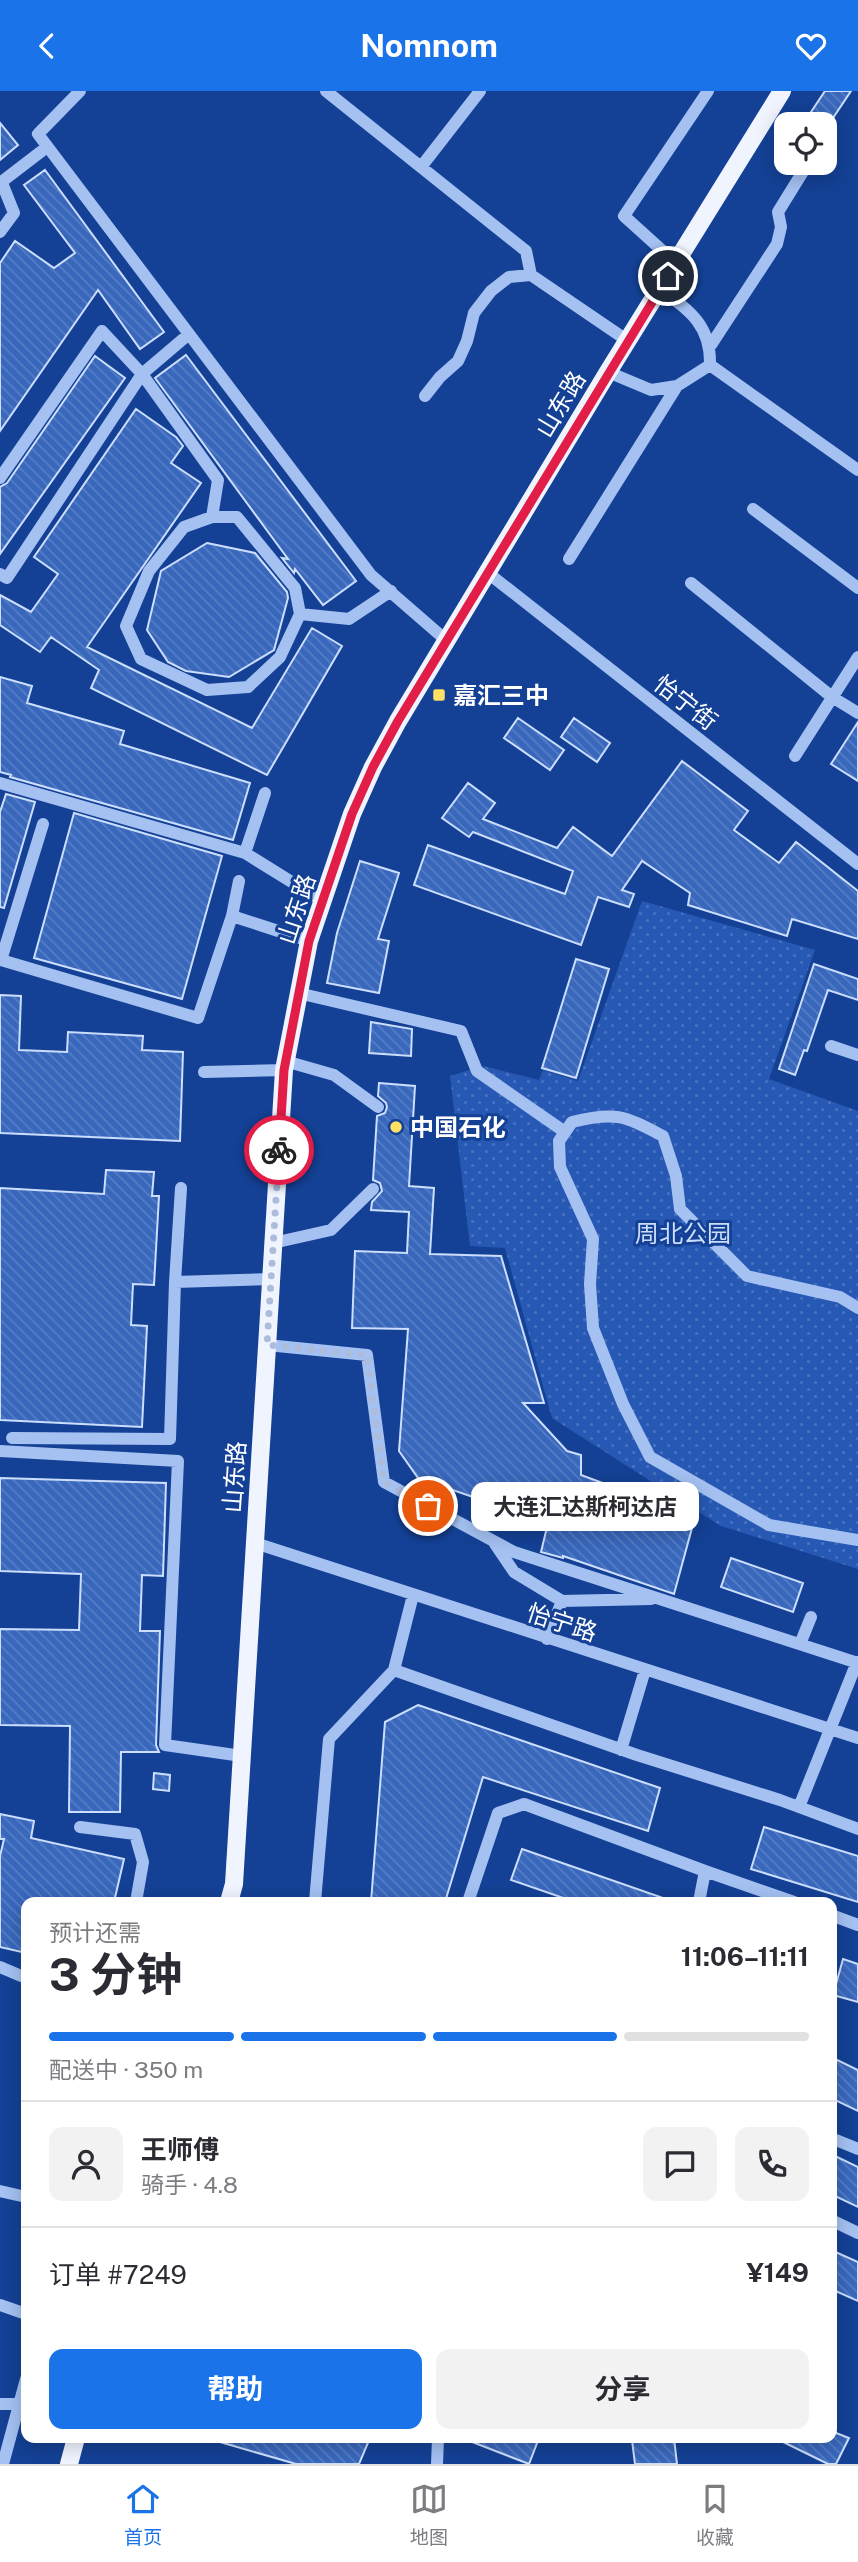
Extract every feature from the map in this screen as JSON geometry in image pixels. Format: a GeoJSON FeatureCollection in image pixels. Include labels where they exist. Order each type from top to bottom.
{"type":"FeatureCollection","features":[{"type":"Feature","properties":{"kind":"main road","name":"山东路"},"geometry":{"type":"LineString","coordinates":[[230,1897],[242,1756],[284,1065],[309,941],[352,814],[373,767],[608,372],[782,91]]}},
{"type":"Feature","properties":{"kind":"main road"},"geometry":{"type":"LineString","coordinates":[[69,2464],[75,2443]]}},
{"type":"Feature","properties":{"kind":"street"},"geometry":{"type":"LineString","coordinates":[[80,91],[38,134],[371,575],[447,641]]}},
{"type":"Feature","properties":{"kind":"street"},"geometry":{"type":"LineString","coordinates":[[326,91],[526,251],[531,275],[628,341]]}},
{"type":"Feature","properties":{"kind":"street"},"geometry":{"type":"LineString","coordinates":[[421,167],[480,91]]}},
{"type":"Feature","properties":{"kind":"street"},"geometry":{"type":"LineString","coordinates":[[676,263],[624,216],[708,91]]}},
{"type":"Feature","properties":{"kind":"street"},"geometry":{"type":"LineString","coordinates":[[0,232],[15,213],[1,183],[47,147]]}},
{"type":"Feature","properties":{"kind":"street"},"geometry":{"type":"LineString","coordinates":[[710,365],[711,345],[777,244],[780,227],[778,212],[801,175]]}},
{"type":"Feature","properties":{"kind":"street"},"geometry":{"type":"LineString","coordinates":[[425,396],[440,377],[458,361],[467,341],[474,313],[491,291],[509,277],[531,275]]}},
{"type":"Feature","properties":{"kind":"street"},"geometry":{"type":"LineString","coordinates":[[660,289],[695,315],[711,345]]}},
{"type":"Feature","properties":{"kind":"street"},"geometry":{"type":"LineString","coordinates":[[0,478],[102,331],[142,375],[218,480],[212,517]]}},
{"type":"Feature","properties":{"kind":"street"},"geometry":{"type":"LineString","coordinates":[[0,575],[7,578],[142,375],[189,334]]}},
{"type":"Feature","properties":{"kind":"street"},"geometry":{"type":"LineString","coordinates":[[608,372],[651,390],[677,386],[710,365]]}},
{"type":"Feature","properties":{"kind":"street"},"geometry":{"type":"LineString","coordinates":[[710,365],[858,470]]}},
{"type":"Feature","properties":{"kind":"street"},"geometry":{"type":"LineString","coordinates":[[569,559],[677,386]]}},
{"type":"Feature","properties":{"kind":"street"},"geometry":{"type":"LineString","coordinates":[[753,509],[858,588]]}},
{"type":"Feature","properties":{"kind":"street"},"geometry":{"type":"LineString","coordinates":[[212,517],[237,517],[295,587],[300,614],[280,657],[248,687],[207,690],[141,659],[126,626],[149,571],[184,527],[212,517]]}},
{"type":"Feature","properties":{"kind":"street","name":"怡宁街"},"geometry":{"type":"LineString","coordinates":[[488,573],[858,864]]}},
{"type":"Feature","properties":{"kind":"street"},"geometry":{"type":"LineString","coordinates":[[691,583],[832,697],[858,713]]}},
{"type":"Feature","properties":{"kind":"street"},"geometry":{"type":"LineString","coordinates":[[300,614],[349,619],[391,591]]}},
{"type":"Feature","properties":{"kind":"street"},"geometry":{"type":"LineString","coordinates":[[794,756],[858,657]]}},
{"type":"Feature","properties":{"kind":"street"},"geometry":{"type":"LineString","coordinates":[[0,783],[245,853],[324,902]]}},
{"type":"Feature","properties":{"kind":"street"},"geometry":{"type":"LineString","coordinates":[[245,853],[265,793]]}},
{"type":"Feature","properties":{"kind":"street"},"geometry":{"type":"LineString","coordinates":[[43,824],[1,960],[198,1017],[232,916],[240,881]]}},
{"type":"Feature","properties":{"kind":"street"},"geometry":{"type":"LineString","coordinates":[[232,916],[309,941]]}},
{"type":"Feature","properties":{"kind":"street"},"geometry":{"type":"LineString","coordinates":[[298,993],[461,1031],[477,1070],[565,1132]]}},
{"type":"Feature","properties":{"kind":"street"},"geometry":{"type":"LineString","coordinates":[[831,1046],[858,1055]]}},
{"type":"Feature","properties":{"kind":"street"},"geometry":{"type":"LineString","coordinates":[[204,1072],[284,1065],[334,1076],[378,1107]]}},
{"type":"Feature","properties":{"kind":"street"},"geometry":{"type":"LineString","coordinates":[[858,1308],[840,1297],[747,1276],[680,1209],[676,1175],[663,1136],[629,1119],[602,1115],[572,1122],[559,1142],[560,1167],[593,1239],[590,1284],[593,1328],[623,1404],[650,1457],[769,1525],[858,1540]]}},
{"type":"Feature","properties":{"kind":"street"},"geometry":{"type":"LineString","coordinates":[[12,1438],[170,1439],[181,1188]]}},
{"type":"Feature","properties":{"kind":"street"},"geometry":{"type":"LineString","coordinates":[[273,1243],[331,1230],[373,1189]]}},
{"type":"Feature","properties":{"kind":"street"},"geometry":{"type":"LineString","coordinates":[[175,1282],[271,1279]]}},
{"type":"Feature","properties":{"kind":"street"},"geometry":{"type":"LineString","coordinates":[[267,1345],[367,1355],[384,1482],[494,1542],[514,1552],[857,1663],[799,1807]]}},
{"type":"Feature","properties":{"kind":"street"},"geometry":{"type":"LineString","coordinates":[[0,1451],[178,1461],[165,1745],[242,1756]]}},
{"type":"Feature","properties":{"kind":"street"},"geometry":{"type":"LineString","coordinates":[[494,1542],[514,1572],[562,1601],[661,1599]]}},
{"type":"Feature","properties":{"kind":"street","name":"怡宁路"},"geometry":{"type":"LineString","coordinates":[[255,1543],[858,1738]]}},
{"type":"Feature","properties":{"kind":"street"},"geometry":{"type":"LineString","coordinates":[[315,1897],[329,1739],[394,1670],[413,1595]]}},
{"type":"Feature","properties":{"kind":"street"},"geometry":{"type":"LineString","coordinates":[[547,1639],[562,1601]]}},
{"type":"Feature","properties":{"kind":"street"},"geometry":{"type":"LineString","coordinates":[[800,1644],[811,1617]]}},
{"type":"Feature","properties":{"kind":"street"},"geometry":{"type":"LineString","coordinates":[[394,1670],[858,1829]]}},
{"type":"Feature","properties":{"kind":"street"},"geometry":{"type":"LineString","coordinates":[[621,1749],[645,1670]]}},
{"type":"Feature","properties":{"kind":"street"},"geometry":{"type":"LineString","coordinates":[[470,1897],[498,1813],[524,1804],[780,1897]]}},
{"type":"Feature","properties":{"kind":"street"},"geometry":{"type":"LineString","coordinates":[[80,1827],[135,1835],[142,1862],[137,1897]]}},
{"type":"Feature","properties":{"kind":"street"},"geometry":{"type":"LineString","coordinates":[[700,1897],[705,1871]]}},
{"type":"Feature","properties":{"kind":"street"},"geometry":{"type":"LineString","coordinates":[[837,1917],[858,1925]]}},
{"type":"Feature","properties":{"kind":"street"},"geometry":{"type":"LineString","coordinates":[[0,1967],[21,1975]]}},
{"type":"Feature","properties":{"kind":"street"},"geometry":{"type":"LineString","coordinates":[[837,2140],[858,2148]]}},
{"type":"Feature","properties":{"kind":"street"},"geometry":{"type":"LineString","coordinates":[[0,2190],[21,2196]]}},
{"type":"Feature","properties":{"kind":"street"},"geometry":{"type":"LineString","coordinates":[[837,2223],[858,2232]]}},
{"type":"Feature","properties":{"kind":"street"},"geometry":{"type":"LineString","coordinates":[[0,2305],[21,2312]]}},
{"type":"Feature","properties":{"kind":"street"},"geometry":{"type":"LineString","coordinates":[[0,2404],[21,2404]]}},
{"type":"Feature","properties":{"kind":"street"},"geometry":{"type":"LineString","coordinates":[[3,2464],[21,2410]]}},
{"type":"Feature","properties":{"kind":"street"},"geometry":{"type":"LineString","coordinates":[[437,2464],[438,2443]]}},
{"type":"Feature","properties":{"kind":"green space","name":"周北公园"},"geometry":{"type":"Polygon","coordinates":[[[642,901],[815,950],[769,1079],[858,1111],[858,1569],[721,1526],[552,1418],[505,1248],[470,1246],[450,1076],[483,1066],[539,1080],[543,1070],[578,1081],[642,901]]]}},
{"type":"Feature","properties":{"kind":"building"},"geometry":{"type":"Polygon","coordinates":[[[825,91],[851,91],[837,112],[811,112],[825,91]]]}},
{"type":"Feature","properties":{"kind":"building"},"geometry":{"type":"Polygon","coordinates":[[[0,123],[18,145],[0,160],[0,123]]]}},
{"type":"Feature","properties":{"kind":"building"},"geometry":{"type":"Polygon","coordinates":[[[45,170],[164,332],[140,349],[98,290],[0,431],[0,263],[15,241],[54,268],[75,253],[24,185],[45,170]]]}},
{"type":"Feature","properties":{"kind":"building"},"geometry":{"type":"Polygon","coordinates":[[[186,355],[356,581],[323,605],[295,569],[294,573],[282,558],[288,559],[155,378],[186,355]]]}},
{"type":"Feature","properties":{"kind":"building"},"geometry":{"type":"Polygon","coordinates":[[[95,356],[125,378],[0,554],[0,487],[7,483],[95,356]]]}},
{"type":"Feature","properties":{"kind":"building"},"geometry":{"type":"Polygon","coordinates":[[[136,409],[176,437],[183,446],[171,463],[201,483],[87,647],[252,728],[312,628],[342,646],[267,775],[91,688],[99,670],[51,637],[40,652],[0,625],[0,595],[31,612],[58,574],[34,557],[136,409]]]}},
{"type":"Feature","properties":{"kind":"building"},"geometry":{"type":"Polygon","coordinates":[[[207,543],[255,553],[287,592],[288,598],[274,650],[229,677],[186,671],[168,662],[147,630],[161,571],[207,543]]]}},
{"type":"Feature","properties":{"kind":"building"},"geometry":{"type":"Polygon","coordinates":[[[0,677],[32,686],[27,703],[124,731],[120,744],[250,783],[233,840],[0,772],[0,677]]]}},
{"type":"Feature","properties":{"kind":"building"},"geometry":{"type":"Polygon","coordinates":[[[518,718],[564,750],[550,770],[504,738],[518,718]]]}},
{"type":"Feature","properties":{"kind":"building"},"geometry":{"type":"Polygon","coordinates":[[[574,718],[610,743],[597,762],[561,737],[574,718]]]}},
{"type":"Feature","properties":{"kind":"building"},"geometry":{"type":"Polygon","coordinates":[[[858,722],[858,781],[831,764],[858,722]]]}},
{"type":"Feature","properties":{"kind":"building"},"geometry":{"type":"Polygon","coordinates":[[[682,761],[748,811],[734,830],[779,863],[796,842],[858,891],[858,939],[792,919],[787,936],[688,905],[690,893],[642,861],[622,890],[634,894],[629,907],[598,897],[581,945],[414,885],[428,845],[565,894],[573,871],[473,832],[469,837],[442,818],[468,783],[495,803],[483,819],[557,848],[573,827],[612,856],[682,761]]]}},
{"type":"Feature","properties":{"kind":"building"},"geometry":{"type":"Polygon","coordinates":[[[6,794],[35,802],[4,908],[0,907],[0,812],[6,794]]]}},
{"type":"Feature","properties":{"kind":"building"},"geometry":{"type":"Polygon","coordinates":[[[74,813],[222,856],[182,999],[34,958],[74,813]]]}},
{"type":"Feature","properties":{"kind":"building"},"geometry":{"type":"Polygon","coordinates":[[[360,861],[399,873],[378,939],[389,941],[379,993],[327,983],[337,933],[360,861]]]}},
{"type":"Feature","properties":{"kind":"building"},"geometry":{"type":"Polygon","coordinates":[[[576,959],[609,969],[576,1078],[542,1068],[576,959]]]}},
{"type":"Feature","properties":{"kind":"building"},"geometry":{"type":"Polygon","coordinates":[[[814,964],[858,979],[858,1000],[828,990],[807,1051],[804,1050],[795,1075],[779,1069],[814,964]]]}},
{"type":"Feature","properties":{"kind":"building"},"geometry":{"type":"Polygon","coordinates":[[[0,995],[21,996],[19,1050],[67,1052],[68,1032],[143,1036],[142,1050],[183,1052],[180,1141],[0,1133],[0,995]]]}},
{"type":"Feature","properties":{"kind":"building"},"geometry":{"type":"Polygon","coordinates":[[[371,1022],[412,1029],[411,1056],[369,1053],[371,1022]]]}},
{"type":"Feature","properties":{"kind":"building"},"geometry":{"type":"Polygon","coordinates":[[[379,1083],[415,1086],[409,1186],[434,1188],[430,1254],[501,1256],[544,1403],[523,1403],[567,1451],[581,1455],[581,1475],[695,1517],[674,1594],[563,1556],[541,1552],[548,1523],[418,1478],[399,1451],[408,1329],[352,1328],[355,1251],[407,1253],[409,1212],[371,1210],[372,1202],[382,1191],[380,1183],[373,1180],[377,1116],[385,1113],[387,1107],[378,1096],[379,1083]]]}},
{"type":"Feature","properties":{"kind":"building"},"geometry":{"type":"Polygon","coordinates":[[[106,1170],[154,1172],[152,1196],[159,1196],[154,1285],[133,1284],[131,1325],[147,1326],[142,1427],[0,1420],[0,1188],[104,1194],[106,1170]]]}},
{"type":"Feature","properties":{"kind":"building"},"geometry":{"type":"Polygon","coordinates":[[[0,1478],[166,1483],[163,1576],[142,1575],[140,1631],[160,1631],[156,1745],[159,1752],[121,1752],[120,1812],[69,1812],[70,1726],[0,1725],[0,1629],[79,1630],[81,1574],[0,1571],[0,1478]]]}},
{"type":"Feature","properties":{"kind":"building"},"geometry":{"type":"Polygon","coordinates":[[[731,1558],[803,1583],[793,1612],[721,1587],[731,1558]]]}},
{"type":"Feature","properties":{"kind":"building"},"geometry":{"type":"Polygon","coordinates":[[[418,1705],[660,1788],[648,1831],[483,1777],[447,1897],[371,1897],[385,1722],[418,1705]]]}},
{"type":"Feature","properties":{"kind":"building"},"geometry":{"type":"Polygon","coordinates":[[[154,1773],[170,1775],[169,1791],[153,1789],[154,1773]]]}},
{"type":"Feature","properties":{"kind":"building"},"geometry":{"type":"Polygon","coordinates":[[[0,1814],[34,1821],[31,1838],[124,1859],[115,1897],[21,1897],[21,1952],[0,1947],[0,1856],[4,1839],[0,1839],[0,1814]]]}},
{"type":"Feature","properties":{"kind":"building"},"geometry":{"type":"Polygon","coordinates":[[[764,1827],[858,1856],[858,1902],[751,1869],[764,1827]]]}},
{"type":"Feature","properties":{"kind":"building"},"geometry":{"type":"Polygon","coordinates":[[[522,1849],[660,1897],[560,1897],[511,1880],[522,1849]]]}},
{"type":"Feature","properties":{"kind":"building"},"geometry":{"type":"Polygon","coordinates":[[[843,1959],[858,1964],[858,2002],[837,1996],[837,1981],[843,1959]]]}},
{"type":"Feature","properties":{"kind":"building"},"geometry":{"type":"Polygon","coordinates":[[[837,2060],[858,2070],[858,2111],[837,2101],[837,2060]]]}},
{"type":"Feature","properties":{"kind":"building"},"geometry":{"type":"Polygon","coordinates":[[[837,2157],[858,2167],[858,2207],[837,2197],[837,2157]]]}},
{"type":"Feature","properties":{"kind":"building"},"geometry":{"type":"Polygon","coordinates":[[[837,2253],[858,2262],[858,2301],[837,2292],[837,2253]]]}},
{"type":"Feature","properties":{"kind":"building"},"geometry":{"type":"Polygon","coordinates":[[[837,2433],[849,2438],[836,2464],[828,2464],[785,2443],[837,2443],[837,2433]]]}},
{"type":"Feature","properties":{"kind":"building"},"geometry":{"type":"Polygon","coordinates":[[[223,2443],[368,2443],[359,2464],[296,2464],[223,2443]]]}},
{"type":"Feature","properties":{"kind":"building"},"geometry":{"type":"Polygon","coordinates":[[[475,2443],[537,2443],[529,2464],[475,2443]]]}},
{"type":"Feature","properties":{"kind":"building"},"geometry":{"type":"Polygon","coordinates":[[[632,2443],[675,2443],[677,2464],[635,2464],[632,2443]]]}},
{"type":"Feature","properties":{"kind":"way so far"},"geometry":{"type":"LineString","coordinates":[[279,1150],[267,1345],[367,1355],[384,1482],[428,1506]]}},
{"type":"Feature","properties":{"kind":"place","name":"嘉汇三中"},"geometry":{"type":"Point","coordinates":[439,695]}},
{"type":"Feature","properties":{"kind":"place","name":"中国石化"},"geometry":{"type":"Point","coordinates":[396,1127]}},
{"type":"Feature","properties":{"kind":"place","name":"大连汇达斯柯达店"},"geometry":{"type":"Point","coordinates":[428,1506]}},
{"type":"Feature","properties":{"kind":"route"},"geometry":{"type":"LineString","coordinates":[[279,1150],[284,1070],[309,941],[352,814],[398,721],[668,276]]}}]}
